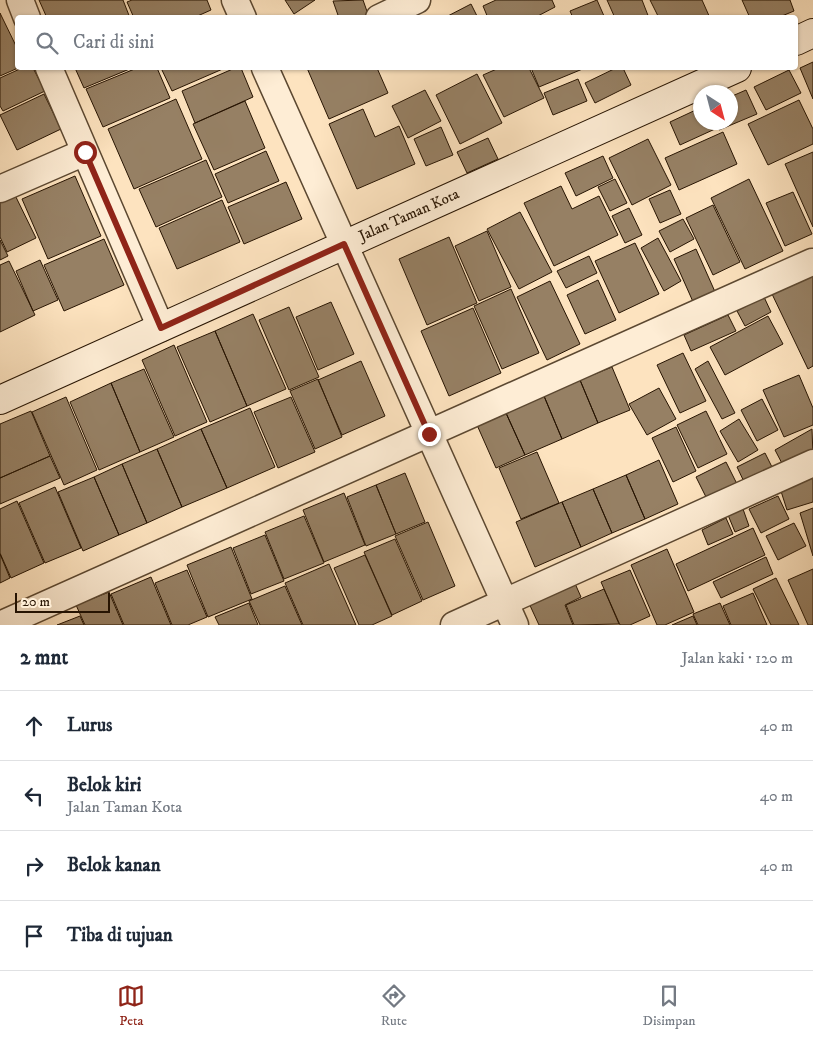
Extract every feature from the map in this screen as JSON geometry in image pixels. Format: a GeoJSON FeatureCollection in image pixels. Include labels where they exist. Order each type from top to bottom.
{"type":"FeatureCollection","features":[{"type":"Feature","properties":{"kind":"street"},"geometry":{"type":"LineString","coordinates":[[20,0],[26,15]]}},
{"type":"Feature","properties":{"kind":"street"},"geometry":{"type":"LineString","coordinates":[[235,0],[242,15]]}},
{"type":"Feature","properties":{"kind":"street"},"geometry":{"type":"LineString","coordinates":[[385,15],[417,0]]}},
{"type":"Feature","properties":{"kind":"street"},"geometry":{"type":"LineString","coordinates":[[798,40],[813,33]]}},
{"type":"Feature","properties":{"kind":"street"},"geometry":{"type":"LineString","coordinates":[[49,70],[161,328]]}},
{"type":"Feature","properties":{"kind":"street"},"geometry":{"type":"LineString","coordinates":[[268,70],[510,614]]}},
{"type":"Feature","properties":{"kind":"street","name":"Jalan Taman Kota"},"geometry":{"type":"LineString","coordinates":[[0,400],[733,70]]}},
{"type":"Feature","properties":{"kind":"street"},"geometry":{"type":"LineString","coordinates":[[0,189],[85,152]]}},
{"type":"Feature","properties":{"kind":"street"},"geometry":{"type":"LineString","coordinates":[[0,625],[394,447],[429,434],[812,262]]}},
{"type":"Feature","properties":{"kind":"street"},"geometry":{"type":"LineString","coordinates":[[454,625],[510,614],[813,463]]}},
{"type":"Feature","properties":{"kind":"building"},"geometry":{"type":"Polygon","coordinates":[[[39,0],[123,0],[129,15],[46,15],[39,0]]]}},
{"type":"Feature","properties":{"kind":"building"},"geometry":{"type":"Polygon","coordinates":[[[132,0],[207,0],[211,10],[200,15],[133,15],[127,2],[132,0]]]}},
{"type":"Feature","properties":{"kind":"building"},"geometry":{"type":"Polygon","coordinates":[[[285,0],[315,0],[294,14],[285,0]]]}},
{"type":"Feature","properties":{"kind":"building"},"geometry":{"type":"Polygon","coordinates":[[[363,0],[368,15],[338,15],[333,1],[363,0]]]}},
{"type":"Feature","properties":{"kind":"building"},"geometry":{"type":"Polygon","coordinates":[[[496,0],[552,0],[555,7],[540,15],[487,15],[483,6],[496,0]]]}},
{"type":"Feature","properties":{"kind":"building"},"geometry":{"type":"Polygon","coordinates":[[[597,0],[604,15],[572,15],[570,11],[597,0]]]}},
{"type":"Feature","properties":{"kind":"building"},"geometry":{"type":"Polygon","coordinates":[[[607,0],[642,0],[648,15],[614,15],[607,0]]]}},
{"type":"Feature","properties":{"kind":"building"},"geometry":{"type":"Polygon","coordinates":[[[650,0],[702,0],[709,15],[658,15],[650,0]]]}},
{"type":"Feature","properties":{"kind":"building"},"geometry":{"type":"Polygon","coordinates":[[[742,0],[790,0],[794,11],[784,15],[749,15],[742,0]]]}},
{"type":"Feature","properties":{"kind":"building"},"geometry":{"type":"Polygon","coordinates":[[[471,4],[476,15],[450,15],[471,4]]]}},
{"type":"Feature","properties":{"kind":"building"},"geometry":{"type":"Polygon","coordinates":[[[0,13],[15,44],[15,69],[0,76],[0,13]]]}},
{"type":"Feature","properties":{"kind":"building"},"geometry":{"type":"Polygon","coordinates":[[[813,62],[813,99],[800,68],[813,62]]]}},
{"type":"Feature","properties":{"kind":"building"},"geometry":{"type":"Polygon","coordinates":[[[18,70],[34,70],[45,91],[3,111],[0,106],[0,78],[18,70]]]}},
{"type":"Feature","properties":{"kind":"building"},"geometry":{"type":"Polygon","coordinates":[[[76,70],[127,70],[84,88],[76,70]]]}},
{"type":"Feature","properties":{"kind":"building"},"geometry":{"type":"Polygon","coordinates":[[[132,70],[158,70],[170,98],[103,127],[86,89],[132,70]]]}},
{"type":"Feature","properties":{"kind":"building"},"geometry":{"type":"Polygon","coordinates":[[[162,70],[220,70],[172,91],[162,70]]]}},
{"type":"Feature","properties":{"kind":"building"},"geometry":{"type":"Polygon","coordinates":[[[230,70],[242,70],[253,97],[195,123],[182,91],[230,70]]]}},
{"type":"Feature","properties":{"kind":"building"},"geometry":{"type":"Polygon","coordinates":[[[308,70],[378,70],[388,93],[329,119],[308,70]]]}},
{"type":"Feature","properties":{"kind":"building"},"geometry":{"type":"Polygon","coordinates":[[[494,70],[530,70],[544,98],[504,117],[483,75],[494,70]]]}},
{"type":"Feature","properties":{"kind":"building"},"geometry":{"type":"Polygon","coordinates":[[[532,70],[580,70],[539,87],[532,70]]]}},
{"type":"Feature","properties":{"kind":"building"},"geometry":{"type":"Polygon","coordinates":[[[612,70],[624,70],[631,85],[595,103],[585,83],[612,70]]]}},
{"type":"Feature","properties":{"kind":"building"},"geometry":{"type":"Polygon","coordinates":[[[789,70],[801,93],[766,110],[754,87],[789,70]]]}},
{"type":"Feature","properties":{"kind":"building"},"geometry":{"type":"Polygon","coordinates":[[[477,74],[502,123],[460,144],[436,95],[477,74]]]}},
{"type":"Feature","properties":{"kind":"building"},"geometry":{"type":"Polygon","coordinates":[[[578,79],[587,101],[553,115],[544,93],[578,79]]]}},
{"type":"Feature","properties":{"kind":"building"},"geometry":{"type":"Polygon","coordinates":[[[425,90],[441,121],[408,138],[392,106],[425,90]]]}},
{"type":"Feature","properties":{"kind":"building"},"geometry":{"type":"Polygon","coordinates":[[[746,90],[757,114],[738,122],[738,94],[746,90]]]}},
{"type":"Feature","properties":{"kind":"building"},"geometry":{"type":"Polygon","coordinates":[[[44,94],[61,129],[17,150],[0,115],[44,94]]]}},
{"type":"Feature","properties":{"kind":"building"},"geometry":{"type":"Polygon","coordinates":[[[176,99],[202,159],[134,189],[108,129],[176,99]]]}},
{"type":"Feature","properties":{"kind":"building"},"geometry":{"type":"Polygon","coordinates":[[[799,100],[813,129],[813,144],[768,165],[748,124],[799,100]]]}},
{"type":"Feature","properties":{"kind":"building"},"geometry":{"type":"Polygon","coordinates":[[[245,101],[265,148],[214,170],[193,124],[245,101]]]}},
{"type":"Feature","properties":{"kind":"building"},"geometry":{"type":"Polygon","coordinates":[[[363,109],[375,137],[399,126],[415,164],[357,189],[329,124],[363,109]]]}},
{"type":"Feature","properties":{"kind":"building"},"geometry":{"type":"Polygon","coordinates":[[[693,111],[693,130],[713,130],[680,145],[670,122],[693,111]]]}},
{"type":"Feature","properties":{"kind":"building"},"geometry":{"type":"Polygon","coordinates":[[[441,127],[453,155],[426,166],[414,139],[441,127]]]}},
{"type":"Feature","properties":{"kind":"building"},"geometry":{"type":"Polygon","coordinates":[[[723,132],[737,164],[679,190],[665,158],[723,132]]]}},
{"type":"Feature","properties":{"kind":"building"},"geometry":{"type":"Polygon","coordinates":[[[488,138],[498,159],[467,173],[457,152],[488,138]]]}},
{"type":"Feature","properties":{"kind":"building"},"geometry":{"type":"Polygon","coordinates":[[[648,139],[671,185],[632,205],[609,158],[648,139]]]}},
{"type":"Feature","properties":{"kind":"building"},"geometry":{"type":"Polygon","coordinates":[[[266,151],[279,181],[228,203],[215,174],[266,151]]]}},
{"type":"Feature","properties":{"kind":"building"},"geometry":{"type":"Polygon","coordinates":[[[813,152],[813,227],[785,164],[813,152]]]}},
{"type":"Feature","properties":{"kind":"building"},"geometry":{"type":"Polygon","coordinates":[[[603,156],[613,178],[576,196],[565,173],[603,156]]]}},
{"type":"Feature","properties":{"kind":"building"},"geometry":{"type":"Polygon","coordinates":[[[206,160],[222,197],[156,227],[139,189],[206,160]]]}},
{"type":"Feature","properties":{"kind":"building"},"geometry":{"type":"Polygon","coordinates":[[[75,176],[101,236],[48,259],[22,199],[75,176]]]}},
{"type":"Feature","properties":{"kind":"building"},"geometry":{"type":"Polygon","coordinates":[[[615,179],[627,203],[610,211],[598,187],[615,179]]]}},
{"type":"Feature","properties":{"kind":"building"},"geometry":{"type":"Polygon","coordinates":[[[749,179],[783,251],[745,269],[711,198],[749,179]]]}},
{"type":"Feature","properties":{"kind":"building"},"geometry":{"type":"Polygon","coordinates":[[[286,182],[302,219],[244,244],[228,207],[286,182]]]}},
{"type":"Feature","properties":{"kind":"building"},"geometry":{"type":"Polygon","coordinates":[[[561,186],[572,209],[599,196],[618,235],[554,266],[524,203],[561,186]]]}},
{"type":"Feature","properties":{"kind":"building"},"geometry":{"type":"Polygon","coordinates":[[[12,189],[36,238],[7,252],[0,237],[0,195],[12,189]]]}},
{"type":"Feature","properties":{"kind":"building"},"geometry":{"type":"Polygon","coordinates":[[[670,190],[681,214],[660,223],[649,199],[670,190]]]}},
{"type":"Feature","properties":{"kind":"building"},"geometry":{"type":"Polygon","coordinates":[[[793,192],[812,234],[785,246],[766,203],[793,192]]]}},
{"type":"Feature","properties":{"kind":"building"},"geometry":{"type":"Polygon","coordinates":[[[222,200],[240,242],[177,269],[159,228],[222,200]]]}},
{"type":"Feature","properties":{"kind":"building"},"geometry":{"type":"Polygon","coordinates":[[[713,205],[740,262],[713,275],[686,218],[713,205]]]}},
{"type":"Feature","properties":{"kind":"building"},"geometry":{"type":"Polygon","coordinates":[[[629,208],[642,235],[625,243],[612,216],[629,208]]]}},
{"type":"Feature","properties":{"kind":"building"},"geometry":{"type":"Polygon","coordinates":[[[520,212],[552,272],[519,289],[487,229],[520,212]]]}},
{"type":"Feature","properties":{"kind":"building"},"geometry":{"type":"Polygon","coordinates":[[[683,219],[694,239],[670,252],[659,231],[683,219]]]}},
{"type":"Feature","properties":{"kind":"building"},"geometry":{"type":"Polygon","coordinates":[[[487,231],[511,287],[479,301],[455,246],[487,231]]]}},
{"type":"Feature","properties":{"kind":"building"},"geometry":{"type":"Polygon","coordinates":[[[449,237],[477,303],[427,325],[399,259],[449,237]]]}},
{"type":"Feature","properties":{"kind":"building"},"geometry":{"type":"Polygon","coordinates":[[[658,238],[681,281],[664,291],[641,248],[658,238]]]}},
{"type":"Feature","properties":{"kind":"building"},"geometry":{"type":"Polygon","coordinates":[[[104,239],[124,285],[64,311],[44,265],[104,239]]]}},
{"type":"Feature","properties":{"kind":"building"},"geometry":{"type":"Polygon","coordinates":[[[0,240],[8,256],[0,260],[0,240]]]}},
{"type":"Feature","properties":{"kind":"building"},"geometry":{"type":"Polygon","coordinates":[[[635,243],[659,294],[619,313],[595,261],[635,243]]]}},
{"type":"Feature","properties":{"kind":"building"},"geometry":{"type":"Polygon","coordinates":[[[696,249],[716,294],[694,304],[674,259],[696,249]]]}},
{"type":"Feature","properties":{"kind":"building"},"geometry":{"type":"Polygon","coordinates":[[[589,256],[597,273],[566,288],[557,271],[589,256]]]}},
{"type":"Feature","properties":{"kind":"building"},"geometry":{"type":"Polygon","coordinates":[[[40,260],[58,300],[33,311],[16,271],[40,260]]]}},
{"type":"Feature","properties":{"kind":"building"},"geometry":{"type":"Polygon","coordinates":[[[9,261],[35,315],[0,332],[0,265],[9,261]]]}},
{"type":"Feature","properties":{"kind":"building"},"geometry":{"type":"Polygon","coordinates":[[[813,274],[813,366],[808,369],[772,294],[813,274]]]}},
{"type":"Feature","properties":{"kind":"building"},"geometry":{"type":"Polygon","coordinates":[[[598,280],[616,320],[585,334],[567,295],[598,280]]]}},
{"type":"Feature","properties":{"kind":"building"},"geometry":{"type":"Polygon","coordinates":[[[550,281],[580,344],[547,360],[517,297],[550,281]]]}},
{"type":"Feature","properties":{"kind":"building"},"geometry":{"type":"Polygon","coordinates":[[[511,289],[539,353],[502,369],[474,306],[511,289]]]}},
{"type":"Feature","properties":{"kind":"building"},"geometry":{"type":"Polygon","coordinates":[[[764,297],[771,312],[745,326],[737,311],[764,297]]]}},
{"type":"Feature","properties":{"kind":"building"},"geometry":{"type":"Polygon","coordinates":[[[331,302],[354,354],[318,370],[296,317],[331,302]]]}},
{"type":"Feature","properties":{"kind":"building"},"geometry":{"type":"Polygon","coordinates":[[[289,307],[319,377],[289,390],[259,320],[289,307]]]}},
{"type":"Feature","properties":{"kind":"building"},"geometry":{"type":"Polygon","coordinates":[[[473,308],[501,373],[449,396],[421,331],[473,308]]]}},
{"type":"Feature","properties":{"kind":"building"},"geometry":{"type":"Polygon","coordinates":[[[253,314],[286,389],[247,406],[215,331],[253,314]]]}},
{"type":"Feature","properties":{"kind":"building"},"geometry":{"type":"Polygon","coordinates":[[[728,315],[736,331],[691,351],[684,335],[728,315]]]}},
{"type":"Feature","properties":{"kind":"building"},"geometry":{"type":"Polygon","coordinates":[[[768,316],[783,344],[725,375],[710,347],[768,316]]]}},
{"type":"Feature","properties":{"kind":"building"},"geometry":{"type":"Polygon","coordinates":[[[215,331],[247,406],[210,422],[177,347],[215,331]]]}},
{"type":"Feature","properties":{"kind":"building"},"geometry":{"type":"Polygon","coordinates":[[[174,345],[207,422],[175,436],[142,360],[174,345]]]}},
{"type":"Feature","properties":{"kind":"building"},"geometry":{"type":"Polygon","coordinates":[[[683,353],[706,401],[680,413],[657,365],[683,353]]]}},
{"type":"Feature","properties":{"kind":"building"},"geometry":{"type":"Polygon","coordinates":[[[361,361],[385,416],[342,435],[318,380],[361,361]]]}},
{"type":"Feature","properties":{"kind":"building"},"geometry":{"type":"Polygon","coordinates":[[[708,361],[735,413],[722,419],[695,369],[708,361]]]}},
{"type":"Feature","properties":{"kind":"building"},"geometry":{"type":"Polygon","coordinates":[[[612,367],[630,410],[598,423],[580,380],[612,367]]]}},
{"type":"Feature","properties":{"kind":"building"},"geometry":{"type":"Polygon","coordinates":[[[144,369],[174,437],[140,452],[111,383],[144,369]]]}},
{"type":"Feature","properties":{"kind":"building"},"geometry":{"type":"Polygon","coordinates":[[[799,375],[813,408],[813,425],[784,437],[763,390],[799,375]]]}},
{"type":"Feature","properties":{"kind":"building"},"geometry":{"type":"Polygon","coordinates":[[[318,379],[342,437],[315,449],[290,391],[318,379]]]}},
{"type":"Feature","properties":{"kind":"building"},"geometry":{"type":"Polygon","coordinates":[[[580,380],[598,423],[562,439],[544,396],[580,380]]]}},
{"type":"Feature","properties":{"kind":"building"},"geometry":{"type":"Polygon","coordinates":[[[111,383],[140,452],[99,470],[70,402],[111,383]]]}},
{"type":"Feature","properties":{"kind":"building"},"geometry":{"type":"Polygon","coordinates":[[[659,388],[676,419],[647,435],[629,404],[659,388]]]}},
{"type":"Feature","properties":{"kind":"building"},"geometry":{"type":"Polygon","coordinates":[[[544,396],[562,439],[525,455],[506,413],[544,396]]]}},
{"type":"Feature","properties":{"kind":"building"},"geometry":{"type":"Polygon","coordinates":[[[66,397],[97,470],[64,485],[32,412],[66,397]]]}},
{"type":"Feature","properties":{"kind":"building"},"geometry":{"type":"Polygon","coordinates":[[[291,397],[315,452],[278,468],[254,412],[291,397]]]}},
{"type":"Feature","properties":{"kind":"building"},"geometry":{"type":"Polygon","coordinates":[[[762,399],[778,430],[757,441],[741,410],[762,399]]]}},
{"type":"Feature","properties":{"kind":"building"},"geometry":{"type":"Polygon","coordinates":[[[250,408],[275,467],[227,488],[201,429],[250,408]]]}},
{"type":"Feature","properties":{"kind":"building"},"geometry":{"type":"Polygon","coordinates":[[[31,411],[50,456],[0,478],[0,424],[31,411]]]}},
{"type":"Feature","properties":{"kind":"building"},"geometry":{"type":"Polygon","coordinates":[[[706,411],[727,454],[698,468],[677,425],[706,411]]]}},
{"type":"Feature","properties":{"kind":"building"},"geometry":{"type":"Polygon","coordinates":[[[506,413],[525,455],[496,468],[477,425],[506,413]]]}},
{"type":"Feature","properties":{"kind":"building"},"geometry":{"type":"Polygon","coordinates":[[[739,419],[758,450],[738,462],[720,431],[739,419]]]}},
{"type":"Feature","properties":{"kind":"building"},"geometry":{"type":"Polygon","coordinates":[[[676,427],[696,471],[673,482],[652,438],[676,427]]]}},
{"type":"Feature","properties":{"kind":"building"},"geometry":{"type":"Polygon","coordinates":[[[201,429],[227,488],[182,507],[157,449],[201,429]]]}},
{"type":"Feature","properties":{"kind":"building"},"geometry":{"type":"Polygon","coordinates":[[[812,429],[813,456],[786,471],[775,450],[812,429]]]}},
{"type":"Feature","properties":{"kind":"building"},"geometry":{"type":"Polygon","coordinates":[[[157,449],[182,507],[147,523],[122,464],[157,449]]]}},
{"type":"Feature","properties":{"kind":"building"},"geometry":{"type":"Polygon","coordinates":[[[537,452],[559,503],[521,519],[499,468],[537,452]]]}},
{"type":"Feature","properties":{"kind":"building"},"geometry":{"type":"Polygon","coordinates":[[[765,453],[775,473],[747,488],[737,467],[765,453]]]}},
{"type":"Feature","properties":{"kind":"building"},"geometry":{"type":"Polygon","coordinates":[[[50,456],[60,478],[0,504],[0,478],[50,456]]]}},
{"type":"Feature","properties":{"kind":"building"},"geometry":{"type":"Polygon","coordinates":[[[659,460],[678,504],[645,519],[626,475],[659,460]]]}},
{"type":"Feature","properties":{"kind":"building"},"geometry":{"type":"Polygon","coordinates":[[[726,462],[737,484],[707,499],[696,477],[726,462]]]}},
{"type":"Feature","properties":{"kind":"building"},"geometry":{"type":"Polygon","coordinates":[[[122,464],[147,523],[119,535],[94,477],[122,464]]]}},
{"type":"Feature","properties":{"kind":"building"},"geometry":{"type":"Polygon","coordinates":[[[405,473],[425,522],[396,534],[376,485],[405,473]]]}},
{"type":"Feature","properties":{"kind":"building"},"geometry":{"type":"Polygon","coordinates":[[[813,474],[813,502],[787,510],[779,485],[813,474]]]}},
{"type":"Feature","properties":{"kind":"building"},"geometry":{"type":"Polygon","coordinates":[[[626,475],[645,519],[612,533],[593,489],[626,475]]]}},
{"type":"Feature","properties":{"kind":"building"},"geometry":{"type":"Polygon","coordinates":[[[94,477],[119,535],[83,551],[58,492],[94,477]]]}},
{"type":"Feature","properties":{"kind":"building"},"geometry":{"type":"Polygon","coordinates":[[[376,485],[396,534],[366,546],[347,497],[376,485]]]}},
{"type":"Feature","properties":{"kind":"building"},"geometry":{"type":"Polygon","coordinates":[[[55,487],[81,548],[45,563],[19,503],[55,487]]]}},
{"type":"Feature","properties":{"kind":"building"},"geometry":{"type":"Polygon","coordinates":[[[593,489],[612,533],[581,547],[562,502],[593,489]]]}},
{"type":"Feature","properties":{"kind":"building"},"geometry":{"type":"Polygon","coordinates":[[[344,493],[365,545],[324,562],[303,510],[344,493]]]}},
{"type":"Feature","properties":{"kind":"building"},"geometry":{"type":"Polygon","coordinates":[[[778,496],[789,519],[761,533],[749,509],[778,496]]]}},
{"type":"Feature","properties":{"kind":"building"},"geometry":{"type":"Polygon","coordinates":[[[17,501],[44,563],[11,578],[0,553],[0,509],[17,501]]]}},
{"type":"Feature","properties":{"kind":"building"},"geometry":{"type":"Polygon","coordinates":[[[562,502],[581,547],[535,567],[516,522],[562,502]]]}},
{"type":"Feature","properties":{"kind":"building"},"geometry":{"type":"Polygon","coordinates":[[[813,508],[813,556],[800,513],[813,508]]]}},
{"type":"Feature","properties":{"kind":"building"},"geometry":{"type":"Polygon","coordinates":[[[743,509],[749,526],[735,532],[728,515],[743,509]]]}},
{"type":"Feature","properties":{"kind":"building"},"geometry":{"type":"Polygon","coordinates":[[[304,516],[324,563],[284,579],[265,532],[304,516]]]}},
{"type":"Feature","properties":{"kind":"building"},"geometry":{"type":"Polygon","coordinates":[[[726,518],[733,534],[708,545],[702,530],[726,518]]]}},
{"type":"Feature","properties":{"kind":"building"},"geometry":{"type":"Polygon","coordinates":[[[428,522],[455,586],[423,600],[395,536],[428,522]]]}},
{"type":"Feature","properties":{"kind":"building"},"geometry":{"type":"Polygon","coordinates":[[[794,523],[806,546],[778,560],[766,536],[794,523]]]}},
{"type":"Feature","properties":{"kind":"building"},"geometry":{"type":"Polygon","coordinates":[[[753,528],[765,555],[688,591],[676,564],[753,528]]]}},
{"type":"Feature","properties":{"kind":"building"},"geometry":{"type":"Polygon","coordinates":[[[265,535],[284,581],[251,594],[233,548],[265,535]]]}},
{"type":"Feature","properties":{"kind":"building"},"geometry":{"type":"Polygon","coordinates":[[[395,539],[422,601],[392,615],[364,552],[395,539]]]}},
{"type":"Feature","properties":{"kind":"building"},"geometry":{"type":"Polygon","coordinates":[[[231,547],[252,599],[208,617],[187,565],[231,547]]]}},
{"type":"Feature","properties":{"kind":"building"},"geometry":{"type":"Polygon","coordinates":[[[667,549],[694,612],[665,625],[657,625],[631,565],[667,549]]]}},
{"type":"Feature","properties":{"kind":"building"},"geometry":{"type":"Polygon","coordinates":[[[0,554],[10,578],[0,583],[0,554]]]}},
{"type":"Feature","properties":{"kind":"building"},"geometry":{"type":"Polygon","coordinates":[[[365,555],[392,616],[372,625],[359,625],[334,568],[365,555]]]}},
{"type":"Feature","properties":{"kind":"building"},"geometry":{"type":"Polygon","coordinates":[[[766,557],[773,574],[721,598],[713,582],[766,557]]]}},
{"type":"Feature","properties":{"kind":"building"},"geometry":{"type":"Polygon","coordinates":[[[329,564],[356,625],[303,625],[285,583],[329,564]]]}},
{"type":"Feature","properties":{"kind":"building"},"geometry":{"type":"Polygon","coordinates":[[[813,569],[813,625],[808,625],[788,580],[813,569]]]}},
{"type":"Feature","properties":{"kind":"building"},"geometry":{"type":"Polygon","coordinates":[[[187,570],[207,617],[188,625],[172,625],[155,583],[187,570]]]}},
{"type":"Feature","properties":{"kind":"building"},"geometry":{"type":"Polygon","coordinates":[[[630,570],[650,616],[630,625],[620,625],[601,582],[630,570]]]}},
{"type":"Feature","properties":{"kind":"building"},"geometry":{"type":"Polygon","coordinates":[[[151,577],[171,625],[124,625],[111,594],[151,577]]]}},
{"type":"Feature","properties":{"kind":"building"},"geometry":{"type":"Polygon","coordinates":[[[776,578],[799,625],[771,625],[753,589],[776,578]]]}},
{"type":"Feature","properties":{"kind":"building"},"geometry":{"type":"Polygon","coordinates":[[[573,579],[581,597],[565,605],[573,625],[539,625],[527,599],[573,579]]]}},
{"type":"Feature","properties":{"kind":"building"},"geometry":{"type":"Polygon","coordinates":[[[285,586],[302,625],[260,625],[249,601],[285,586]]]}},
{"type":"Feature","properties":{"kind":"building"},"geometry":{"type":"Polygon","coordinates":[[[604,589],[619,624],[574,625],[566,605],[604,589]]]}},
{"type":"Feature","properties":{"kind":"building"},"geometry":{"type":"Polygon","coordinates":[[[109,592],[123,625],[85,625],[76,605],[109,592]]]}},
{"type":"Feature","properties":{"kind":"building"},"geometry":{"type":"Polygon","coordinates":[[[753,593],[767,625],[731,625],[723,606],[753,593]]]}},
{"type":"Feature","properties":{"kind":"building"},"geometry":{"type":"Polygon","coordinates":[[[249,603],[258,625],[219,625],[215,617],[249,603]]]}},
{"type":"Feature","properties":{"kind":"building"},"geometry":{"type":"Polygon","coordinates":[[[720,603],[730,625],[698,625],[693,614],[720,603]]]}},
{"type":"Feature","properties":{"kind":"building"},"geometry":{"type":"Polygon","coordinates":[[[80,616],[84,625],[57,625],[80,616]]]}},
{"type":"Feature","properties":{"kind":"building"},"geometry":{"type":"Polygon","coordinates":[[[693,616],[697,625],[672,625],[693,616]]]}},
{"type":"Feature","properties":{"kind":"route"},"geometry":{"type":"LineString","coordinates":[[85,152],[161,328],[344,244],[429,434]]}}]}
